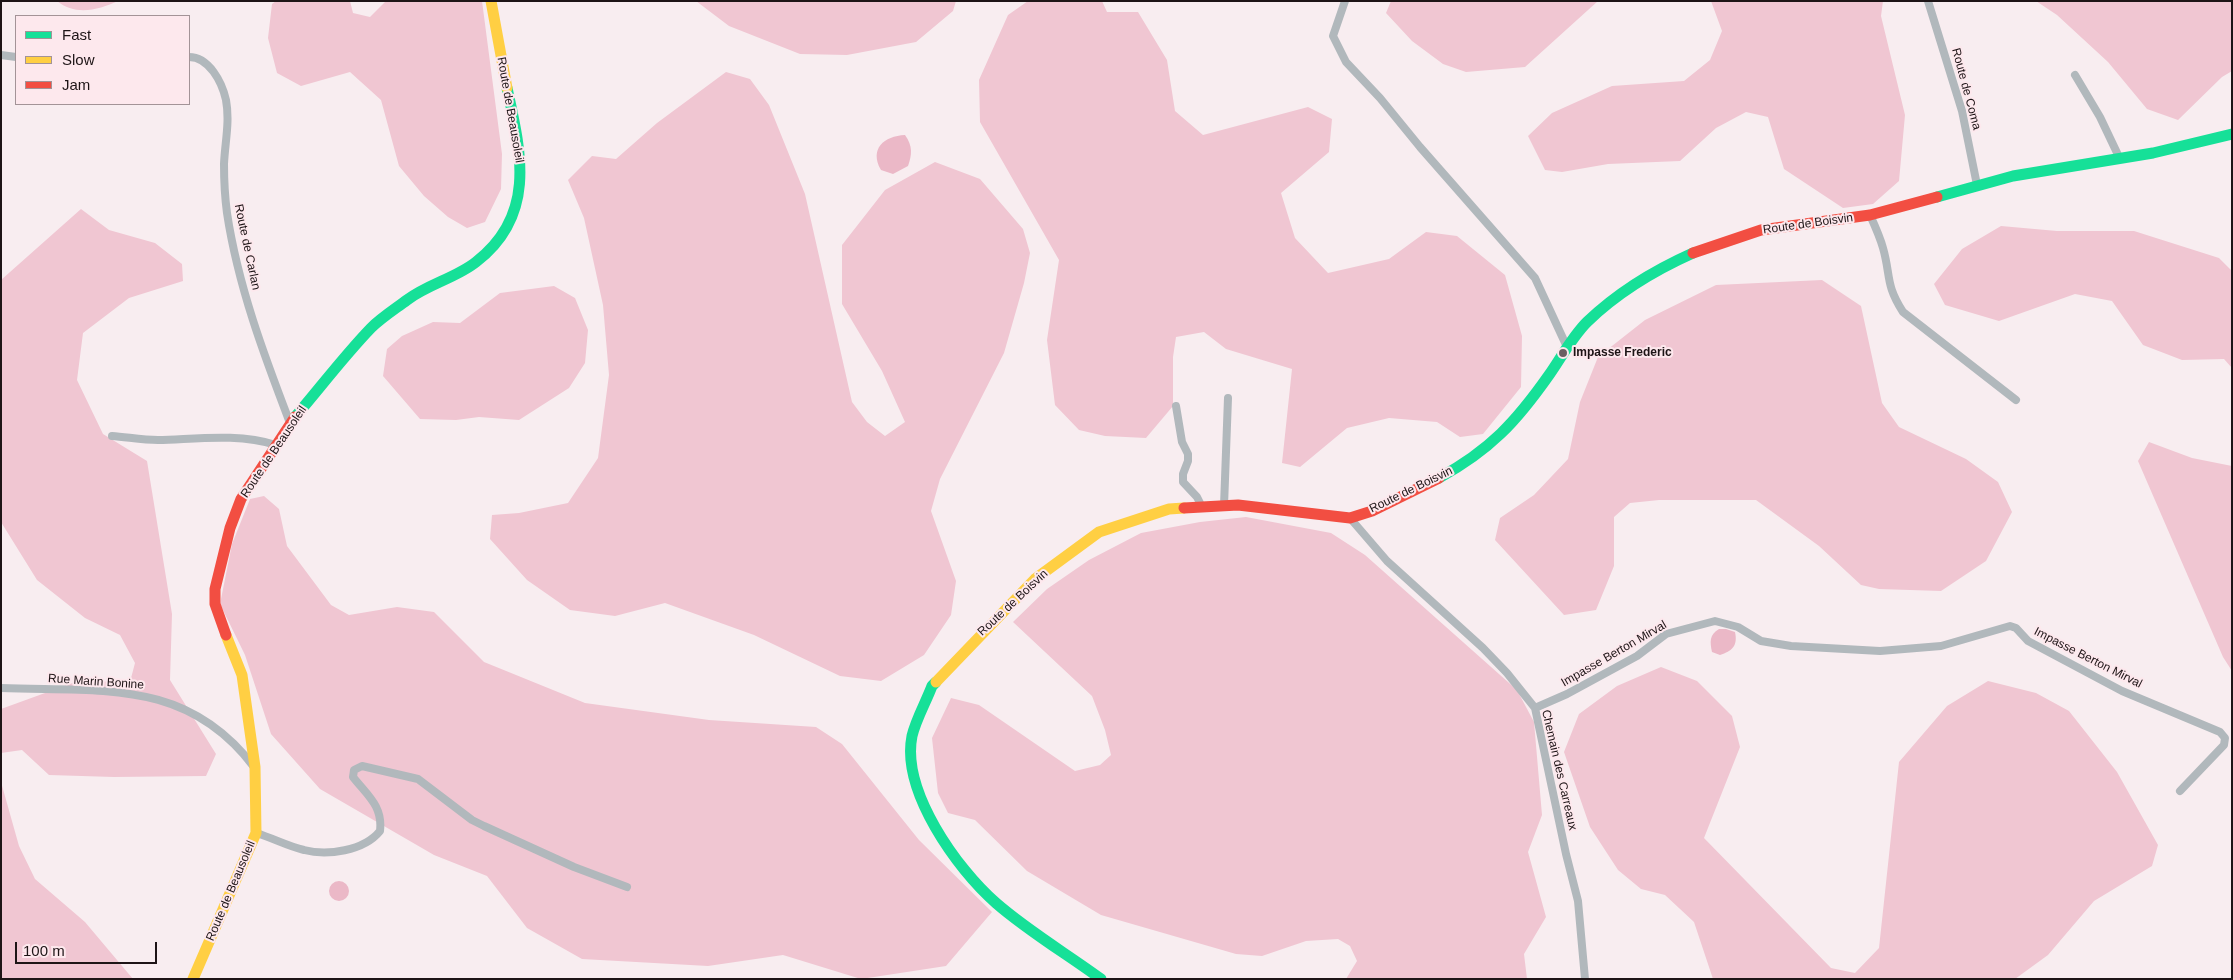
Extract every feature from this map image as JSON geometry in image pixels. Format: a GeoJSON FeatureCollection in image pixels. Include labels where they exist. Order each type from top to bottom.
{"type":"FeatureCollection","features":[{"type":"Feature","properties":{"kind":"main road","name":"Route de Beausoleil"},"geometry":{"type":"LineString","coordinates":[[193,979],[256,833],[255,767],[242,675],[222,626],[216,604],[215,589],[230,528],[241,499],[290,424],[372,327],[409,298],[476,262],[505,234],[514,214],[521,173],[517,134],[492,15],[491,1]]}},
{"type":"Feature","properties":{"kind":"main road","name":"Route de Boisvin"},"geometry":{"type":"LineString","coordinates":[[1101,979],[996,904],[959,864],[931,820],[913,780],[912,736],[932,686],[1035,579],[1099,532],[1169,509],[1238,505],[1285,512],[1350,518],[1372,511],[1470,460],[1502,432],[1535,395],[1567,347],[1586,323],[1622,292],[1691,254],[1762,230],[1870,215],[1977,185],[2119,157],[2153,153],[2232,134]]}},
{"type":"Feature","properties":{"kind":"street"},"geometry":{"type":"LineString","coordinates":[[1345,1],[1333,36],[1346,62],[1380,98],[1420,147],[1536,278],[1567,347]]}},
{"type":"Feature","properties":{"kind":"street","name":"Route de Coma"},"geometry":{"type":"LineString","coordinates":[[1928,1],[1962,111],[1977,185]]}},
{"type":"Feature","properties":{"kind":"street"},"geometry":{"type":"LineString","coordinates":[[1,55],[15,57]]}},
{"type":"Feature","properties":{"kind":"street","name":"Route de Carlan"},"geometry":{"type":"LineString","coordinates":[[190,57],[195,57],[207,65],[217,77],[226,98],[229,126],[224,164],[227,212],[238,268],[264,353],[290,424]]}},
{"type":"Feature","properties":{"kind":"street"},"geometry":{"type":"LineString","coordinates":[[2075,75],[2100,117],[2119,157]]}},
{"type":"Feature","properties":{"kind":"street"},"geometry":{"type":"LineString","coordinates":[[1870,215],[1884,250],[1888,281],[1893,296],[1903,312],[2016,400]]}},
{"type":"Feature","properties":{"kind":"street"},"geometry":{"type":"LineString","coordinates":[[1224,506],[1228,398]]}},
{"type":"Feature","properties":{"kind":"street"},"geometry":{"type":"LineString","coordinates":[[1176,406],[1182,442],[1188,454],[1188,461],[1182,474],[1183,482],[1197,497],[1202,507]]}},
{"type":"Feature","properties":{"kind":"street"},"geometry":{"type":"LineString","coordinates":[[112,436],[158,440],[186,437],[256,439],[276,445]]}},
{"type":"Feature","properties":{"kind":"street","name":"Chemain des Carreaux"},"geometry":{"type":"LineString","coordinates":[[1350,518],[1387,561],[1483,648],[1535,708],[1578,901],[1585,979]]}},
{"type":"Feature","properties":{"kind":"street","name":"Impasse Berton Mirval"},"geometry":{"type":"LineString","coordinates":[[1535,708],[1567,694],[1637,656],[1666,634],[1715,621],[1738,627],[1761,641],[1791,646],[1880,651],[1941,646],[2010,626],[2016,628],[2028,642],[2122,691],[2220,732],[2225,738],[2224,745],[2180,791]]}},
{"type":"Feature","properties":{"kind":"street","name":"Rue Marin Bonine"},"geometry":{"type":"LineString","coordinates":[[1,688],[137,694],[173,703],[228,736],[255,767]]}},
{"type":"Feature","properties":{"kind":"street"},"geometry":{"type":"LineString","coordinates":[[256,833],[293,847],[315,852],[354,848],[366,843],[380,831],[381,822],[379,811],[373,800],[353,777],[354,770],[362,766],[418,778],[484,826],[561,862],[627,887]]}},
{"type":"Feature","properties":{"kind":"shaded area"},"geometry":{"type":"Polygon","coordinates":[[[57,1],[118,1],[95,9],[79,10],[71,9],[57,1]]]}},
{"type":"Feature","properties":{"kind":"shaded area"},"geometry":{"type":"Polygon","coordinates":[[[276,1],[350,1],[353,13],[370,17],[386,1],[482,1],[502,154],[501,189],[485,222],[467,228],[448,217],[424,196],[399,166],[381,100],[350,72],[301,86],[277,73],[268,38],[272,4],[276,1]]]}},
{"type":"Feature","properties":{"kind":"shaded area"},"geometry":{"type":"Polygon","coordinates":[[[696,1],[956,1],[953,11],[916,42],[847,55],[800,54],[729,26],[696,1]]]}},
{"type":"Feature","properties":{"kind":"shaded area"},"geometry":{"type":"Polygon","coordinates":[[[1028,1],[1102,1],[1107,12],[1138,12],[1167,60],[1175,111],[1203,135],[1308,107],[1332,119],[1329,152],[1281,193],[1295,238],[1328,273],[1389,259],[1426,232],[1457,236],[1505,275],[1522,336],[1521,387],[1483,434],[1460,437],[1437,422],[1389,418],[1347,428],[1300,467],[1282,463],[1292,369],[1226,349],[1204,332],[1176,337],[1173,357],[1173,406],[1146,438],[1105,436],[1079,430],[1055,405],[1047,340],[1059,260],[980,122],[979,80],[1008,15],[1028,1]]]}},
{"type":"Feature","properties":{"kind":"shaded area"},"geometry":{"type":"Polygon","coordinates":[[[1391,1],[1598,1],[1525,67],[1466,72],[1443,64],[1412,41],[1386,13],[1391,1]]]}},
{"type":"Feature","properties":{"kind":"shaded area"},"geometry":{"type":"Polygon","coordinates":[[[1711,1],[1883,1],[1881,16],[1905,115],[1899,181],[1873,204],[1843,208],[1784,169],[1768,117],[1746,112],[1716,128],[1680,161],[1608,164],[1562,172],[1545,170],[1528,136],[1552,113],[1612,86],[1684,81],[1710,60],[1722,31],[1711,1]]]}},
{"type":"Feature","properties":{"kind":"shaded area"},"geometry":{"type":"Polygon","coordinates":[[[2036,1],[2232,1],[2232,71],[2222,77],[2178,120],[2147,109],[2108,62],[2057,15],[2036,1]]]}},
{"type":"Feature","properties":{"kind":"shaded area"},"geometry":{"type":"Polygon","coordinates":[[[726,72],[750,79],[769,105],[805,194],[852,402],[867,422],[885,436],[905,422],[882,371],[842,304],[842,245],[885,190],[935,162],[980,179],[1023,229],[1030,253],[1024,283],[1004,353],[940,479],[931,511],[956,581],[951,615],[924,655],[881,681],[840,676],[754,635],[665,603],[615,616],[570,610],[527,580],[490,539],[492,515],[519,513],[568,503],[598,458],[609,375],[603,305],[584,218],[568,180],[592,156],[616,159],[657,123],[726,72]]]}},
{"type":"Feature","properties":{"kind":"shaded area"},"geometry":{"type":"Polygon","coordinates":[[[905,135],[911,150],[908,166],[893,174],[881,170],[877,156],[881,145],[891,138],[905,135]]]}},
{"type":"Feature","properties":{"kind":"shaded area"},"geometry":{"type":"Polygon","coordinates":[[[81,209],[109,230],[155,243],[182,264],[183,281],[129,298],[83,333],[77,380],[103,434],[147,461],[172,614],[170,680],[216,754],[206,776],[114,777],[49,775],[22,750],[1,753],[1,709],[78,681],[130,682],[135,663],[120,635],[85,618],[37,580],[1,522],[1,280],[81,209]]]}},
{"type":"Feature","properties":{"kind":"shaded area"},"geometry":{"type":"Polygon","coordinates":[[[2001,226],[2057,231],[2134,231],[2219,258],[2232,271],[2232,368],[2224,359],[2182,360],[2143,345],[2112,301],[2075,294],[1999,321],[1945,305],[1934,284],[1962,249],[2001,226]]]}},
{"type":"Feature","properties":{"kind":"shaded area"},"geometry":{"type":"Polygon","coordinates":[[[1822,280],[1861,306],[1882,403],[1899,427],[1966,459],[1998,482],[2012,512],[1986,561],[1941,591],[1879,589],[1861,585],[1819,546],[1756,500],[1659,500],[1630,503],[1614,517],[1614,566],[1596,610],[1564,615],[1495,540],[1500,518],[1534,495],[1568,459],[1580,402],[1598,357],[1645,320],[1716,285],[1822,280]]]}},
{"type":"Feature","properties":{"kind":"shaded area"},"geometry":{"type":"Polygon","coordinates":[[[554,286],[575,298],[588,330],[585,363],[569,388],[519,420],[479,417],[456,420],[420,419],[383,376],[387,349],[402,336],[433,322],[460,323],[500,293],[554,286]]]}},
{"type":"Feature","properties":{"kind":"shaded area"},"geometry":{"type":"Polygon","coordinates":[[[2149,442],[2192,458],[2232,466],[2232,671],[2223,657],[2138,461],[2149,442]]]}},
{"type":"Feature","properties":{"kind":"shaded area"},"geometry":{"type":"Polygon","coordinates":[[[264,496],[279,509],[287,546],[331,605],[349,615],[397,607],[434,612],[484,662],[585,703],[709,720],[816,727],[842,744],[919,840],[992,912],[946,966],[861,979],[783,955],[708,966],[582,959],[527,928],[487,876],[434,855],[320,789],[271,734],[245,655],[220,604],[232,544],[250,499],[264,496]]]}},
{"type":"Feature","properties":{"kind":"shaded area"},"geometry":{"type":"Polygon","coordinates":[[[1246,517],[1331,533],[1365,555],[1517,690],[1534,722],[1542,815],[1528,852],[1546,917],[1524,954],[1527,979],[1346,979],[1357,961],[1350,946],[1338,939],[1306,941],[1262,956],[1236,954],[1101,915],[1027,871],[975,820],[948,813],[938,793],[932,738],[951,698],[979,705],[1075,771],[1100,765],[1111,755],[1105,730],[1092,696],[1013,622],[1047,589],[1089,560],[1141,533],[1200,522],[1246,517]]]}},
{"type":"Feature","properties":{"kind":"shaded area"},"geometry":{"type":"Polygon","coordinates":[[[1719,629],[1735,632],[1736,637],[1733,647],[1728,652],[1720,655],[1712,652],[1711,642],[1713,634],[1719,629]]]}},
{"type":"Feature","properties":{"kind":"shaded area"},"geometry":{"type":"Polygon","coordinates":[[[1661,667],[1697,681],[1732,716],[1740,747],[1704,838],[1831,968],[1855,973],[1879,948],[1899,762],[1947,706],[1988,681],[2036,693],[2069,711],[2117,772],[2158,845],[2152,866],[2094,901],[2048,955],[2015,979],[1713,979],[1694,922],[1665,895],[1641,889],[1618,870],[1590,827],[1564,752],[1579,714],[1617,686],[1661,667]]]}},
{"type":"Feature","properties":{"kind":"shaded area"},"geometry":{"type":"Polygon","coordinates":[[[1,782],[19,846],[35,879],[85,922],[133,979],[1,979],[1,782]]]}},
{"type":"Feature","properties":{"kind":"shaded area"},"geometry":{"type":"Polygon","coordinates":[[[335,881],[343,881],[349,887],[349,895],[343,901],[335,901],[329,895],[329,887],[335,881]]]}},
{"type":"Feature","properties":{"kind":"traffic: fast"},"geometry":{"type":"LineString","coordinates":[[295,417],[375,324],[415,294],[468,268],[495,244],[509,224],[516,203],[520,181],[517,136],[507,88]]}},
{"type":"Feature","properties":{"kind":"traffic: fast"},"geometry":{"type":"LineString","coordinates":[[1937,197],[2013,176],[2153,153],[2232,134]]}},
{"type":"Feature","properties":{"kind":"traffic: fast"},"geometry":{"type":"LineString","coordinates":[[1439,478],[1473,457],[1501,434],[1537,392],[1576,334],[1599,311],[1637,283],[1693,253]]}},
{"type":"Feature","properties":{"kind":"traffic: fast"},"geometry":{"type":"LineString","coordinates":[[936,682],[932,686],[912,736],[911,758],[915,781],[923,804],[935,827],[949,850],[965,870],[996,903],[1034,933],[1101,979]]}},
{"type":"Feature","properties":{"kind":"traffic: slow"},"geometry":{"type":"LineString","coordinates":[[491,1],[507,88]]}},
{"type":"Feature","properties":{"kind":"traffic: slow"},"geometry":{"type":"LineString","coordinates":[[936,682],[1035,579],[1099,532],[1169,509],[1184,508]]}},
{"type":"Feature","properties":{"kind":"traffic: slow"},"geometry":{"type":"LineString","coordinates":[[193,979],[256,833],[255,767],[242,675],[226,635]]}},
{"type":"Feature","properties":{"kind":"traffic: jam"},"geometry":{"type":"LineString","coordinates":[[1693,253],[1761,230],[1870,215],[1937,197]]}},
{"type":"Feature","properties":{"kind":"traffic: jam"},"geometry":{"type":"LineString","coordinates":[[226,635],[215,604],[215,589],[230,528],[241,499],[295,417]]}},
{"type":"Feature","properties":{"kind":"traffic: jam"},"geometry":{"type":"LineString","coordinates":[[1184,508],[1238,505],[1350,518],[1372,511],[1439,478]]}},
{"type":"Feature","properties":{"kind":"place","name":"Impasse Frederic"},"geometry":{"type":"Point","coordinates":[1563,353]}}]}
